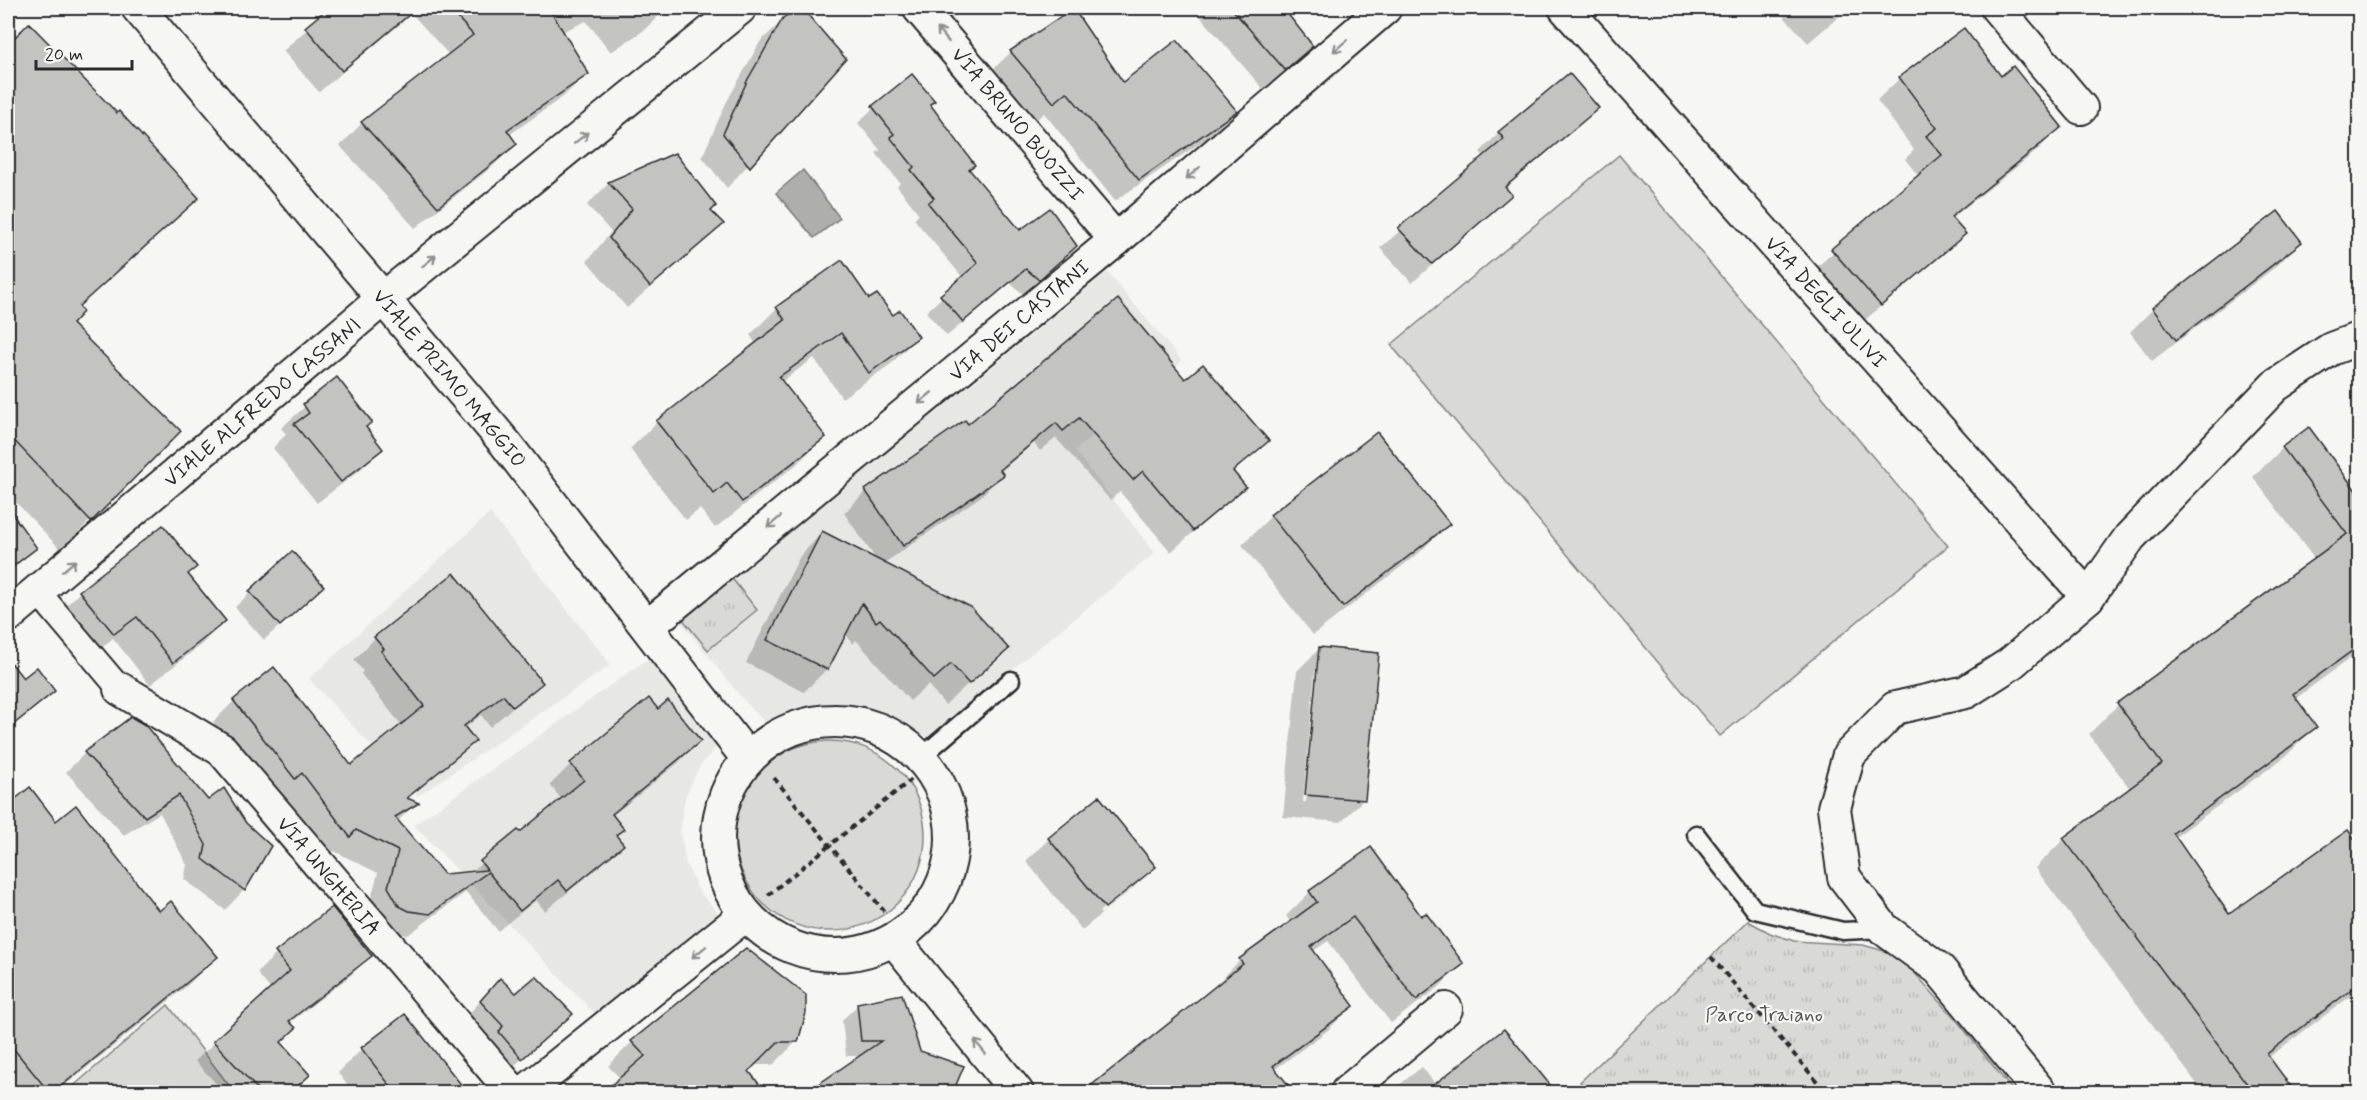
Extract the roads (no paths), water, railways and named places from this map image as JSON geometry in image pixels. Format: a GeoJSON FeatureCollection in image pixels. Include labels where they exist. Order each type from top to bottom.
{"type":"FeatureCollection","features":[{"type":"Feature","properties":{"kind":"street","name":"VIALE PRIMO MAGGIO"},"geometry":{"type":"LineString","coordinates":[[138,8],[506,444],[647,627],[751,756]]}},
{"type":"Feature","properties":{"kind":"street","name":"VIALE ALFREDO CASSANI"},"geometry":{"type":"LineString","coordinates":[[8,616],[384,298],[740,8]]}},
{"type":"Feature","properties":{"kind":"street","name":"VIA BRUNO BUOZZI"},"geometry":{"type":"LineString","coordinates":[[920,8],[1116,240]]}},
{"type":"Feature","properties":{"kind":"street","name":"VIA DEI CASTANI"},"geometry":{"type":"LineString","coordinates":[[647,627],[1116,240],[1385,8]]}},
{"type":"Feature","properties":{"kind":"street","name":"VIA DEGLI ULIVI"},"geometry":{"type":"LineString","coordinates":[[1564,8],[2088,597]]}},
{"type":"Feature","properties":{"kind":"street"},"geometry":{"type":"LineString","coordinates":[[1997,8],[2081,108]]}},
{"type":"Feature","properties":{"kind":"street"},"geometry":{"type":"LineString","coordinates":[[2040,1092],[1939,969],[1884,928],[1844,877],[1837,846],[1834,808],[1849,755],[1895,708],[1966,692],[2010,664],[2088,597],[2130,537],[2275,386],[2331,349],[2360,338]]}},
{"type":"Feature","properties":{"kind":"street"},"geometry":{"type":"LineString","coordinates":[[38,592],[120,689]]}},
{"type":"Feature","properties":{"kind":"street","name":"VIA UNGHERIA"},"geometry":{"type":"LineString","coordinates":[[120,689],[222,750],[528,1090]]}},
{"type":"Feature","properties":{"kind":"street"},"geometry":{"type":"LineString","coordinates":[[820,722],[848,722],[874,728],[899,740],[924,762],[947,803],[953,832],[951,861],[942,889],[931,906],[899,937],[855,955],[814,955],[776,941],[744,915],[726,886],[717,854],[718,819],[728,787],[751,756],[768,741],[793,728],[820,722]]}},
{"type":"Feature","properties":{"kind":"street"},"geometry":{"type":"LineString","coordinates":[[528,1090],[744,915]]}},
{"type":"Feature","properties":{"kind":"street"},"geometry":{"type":"LineString","coordinates":[[899,937],[1017,1092]]}},
{"type":"Feature","properties":{"kind":"street"},"geometry":{"type":"LineString","coordinates":[[1347,1092],[1446,1009]]}},
{"type":"Feature","properties":{"kind":"lane"},"geometry":{"type":"LineString","coordinates":[[924,762],[1011,680]]}},
{"type":"Feature","properties":{"kind":"lane"},"geometry":{"type":"LineString","coordinates":[[1696,834],[1755,910],[1844,931],[1884,928]]}},
{"type":"Feature","properties":{"kind":"park label","name":"Parco Traiano"},"geometry":{"type":"Point","coordinates":[1764,1014]}}]}
